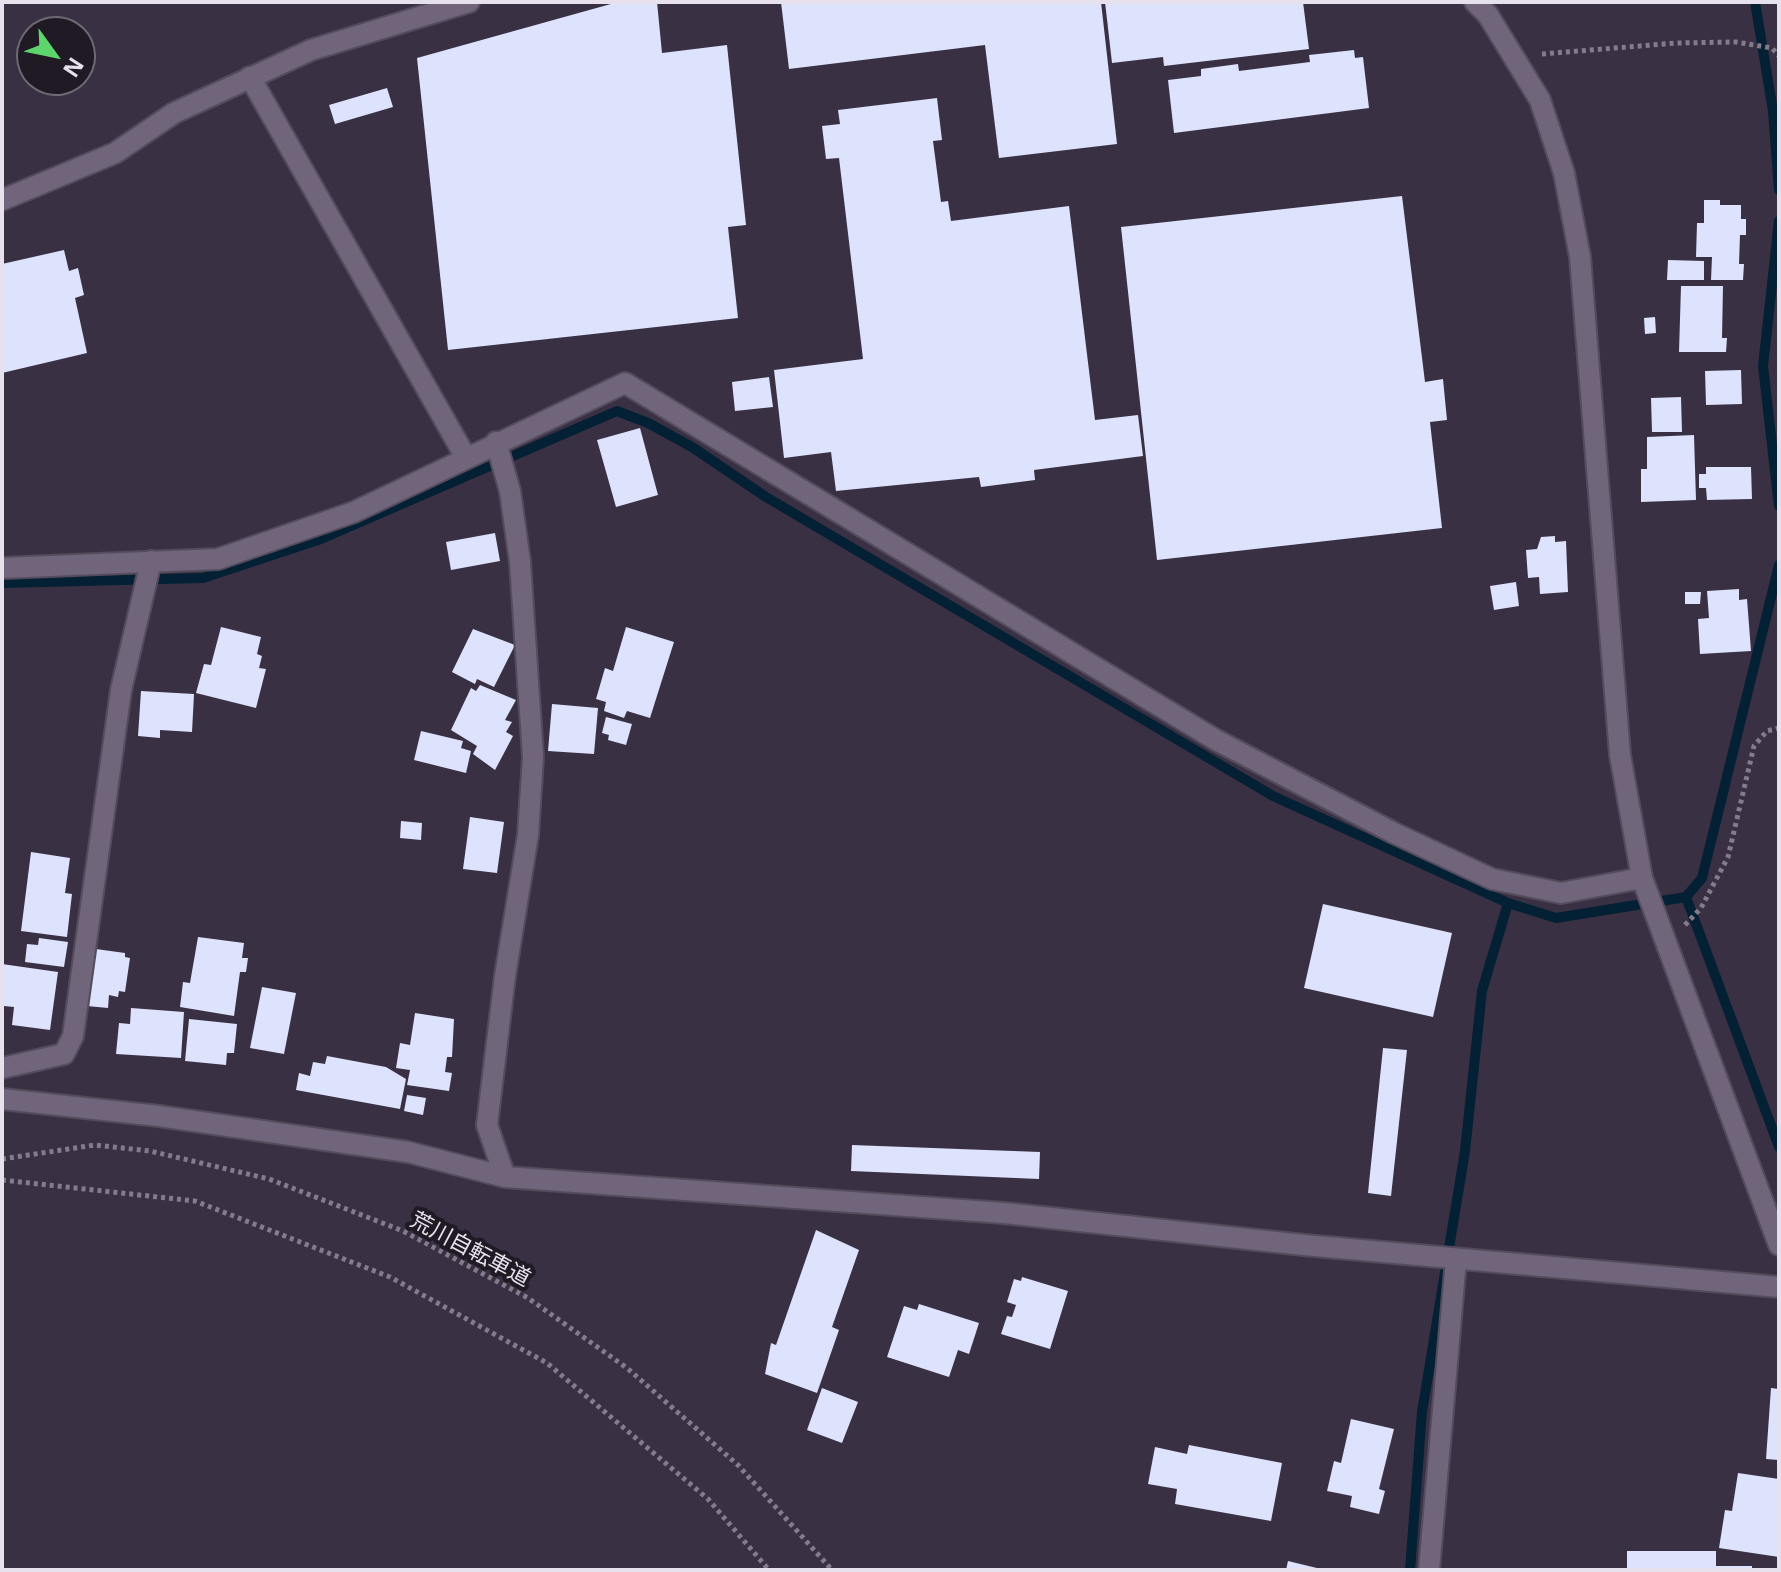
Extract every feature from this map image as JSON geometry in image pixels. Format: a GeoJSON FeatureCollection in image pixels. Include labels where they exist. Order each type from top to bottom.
{"type":"FeatureCollection","features":[{"type":"Feature","properties":{"kind":"street"},"geometry":{"type":"LineString","coordinates":[[2,200],[115,153],[174,113],[311,50],[436,6],[469,2]]}},
{"type":"Feature","properties":{"kind":"street"},"geometry":{"type":"LineString","coordinates":[[1475,2],[1519,63],[1540,100],[1564,173],[1580,257],[1620,755],[1642,878],[1779,1245]]}},
{"type":"Feature","properties":{"kind":"street"},"geometry":{"type":"LineString","coordinates":[[250,77],[465,456]]}},
{"type":"Feature","properties":{"kind":"street"},"geometry":{"type":"LineString","coordinates":[[2,568],[218,559],[354,512],[465,456],[625,383],[1216,740],[1394,833],[1492,879],[1561,893],[1642,878]]}},
{"type":"Feature","properties":{"kind":"street"},"geometry":{"type":"LineString","coordinates":[[496,442],[510,491],[520,562],[533,757],[528,835],[505,976],[487,1125],[505,1177]]}},
{"type":"Feature","properties":{"kind":"street"},"geometry":{"type":"LineString","coordinates":[[2,1068],[64,1054],[73,1036],[121,690],[151,561]]}},
{"type":"Feature","properties":{"kind":"street"},"geometry":{"type":"LineString","coordinates":[[2,1099],[159,1116],[408,1152],[505,1177],[1004,1213],[1456,1260],[1779,1287]]}},
{"type":"Feature","properties":{"kind":"street"},"geometry":{"type":"LineString","coordinates":[[1429,1570],[1456,1260]]}},
{"type":"Feature","properties":{"kind":"path"},"geometry":{"type":"LineString","coordinates":[[1519,63],[1541,54],[1676,43],[1736,42],[1772,48],[1779,56]]}},
{"type":"Feature","properties":{"kind":"path"},"geometry":{"type":"LineString","coordinates":[[1667,945],[1701,908],[1728,857],[1754,746],[1767,731],[1779,728]]}},
{"type":"Feature","properties":{"kind":"path","name":"荒川自転車道"},"geometry":{"type":"LineString","coordinates":[[2,1159],[95,1145],[188,1159],[315,1195],[403,1231],[528,1298],[627,1368],[767,1495],[832,1570]]}},
{"type":"Feature","properties":{"kind":"path"},"geometry":{"type":"LineString","coordinates":[[2,1180],[195,1201],[390,1277],[547,1363],[708,1499],[769,1570]]}},
{"type":"Feature","properties":{"kind":"building"},"geometry":{"type":"Polygon","coordinates":[[[618,2],[657,2],[662,53],[727,45],[746,225],[728,227],[738,318],[448,350],[417,58],[618,2]]]}},
{"type":"Feature","properties":{"kind":"building"},"geometry":{"type":"Polygon","coordinates":[[[781,2],[1101,2],[1117,144],[999,158],[985,45],[789,69],[781,2]]]}},
{"type":"Feature","properties":{"kind":"building"},"geometry":{"type":"Polygon","coordinates":[[[1105,2],[1303,2],[1309,49],[1164,66],[1163,57],[1112,63],[1105,2]]]}},
{"type":"Feature","properties":{"kind":"building"},"geometry":{"type":"Polygon","coordinates":[[[1354,50],[1355,58],[1363,57],[1369,108],[1174,133],[1168,80],[1201,76],[1201,69],[1238,64],[1239,71],[1310,62],[1309,55],[1354,50]]]}},
{"type":"Feature","properties":{"kind":"building"},"geometry":{"type":"Polygon","coordinates":[[[387,88],[393,107],[335,124],[329,105],[387,88]]]}},
{"type":"Feature","properties":{"kind":"building"},"geometry":{"type":"Polygon","coordinates":[[[937,98],[942,140],[933,141],[941,202],[948,201],[951,221],[1069,206],[1095,420],[1138,415],[1143,456],[1034,470],[1035,480],[981,487],[979,477],[836,491],[831,452],[784,458],[774,370],[863,359],[839,158],[826,159],[822,126],[840,124],[838,110],[937,98]]]}},
{"type":"Feature","properties":{"kind":"building"},"geometry":{"type":"Polygon","coordinates":[[[1402,196],[1425,382],[1443,379],[1447,420],[1430,422],[1442,528],[1157,560],[1121,227],[1402,196]]]}},
{"type":"Feature","properties":{"kind":"building"},"geometry":{"type":"Polygon","coordinates":[[[1704,200],[1720,200],[1720,205],[1741,205],[1741,219],[1746,219],[1746,235],[1740,235],[1739,264],[1744,264],[1743,280],[1711,280],[1712,257],[1696,257],[1697,223],[1704,223],[1704,200]]]}},
{"type":"Feature","properties":{"kind":"building"},"geometry":{"type":"Polygon","coordinates":[[[64,250],[69,271],[78,268],[84,295],[75,298],[87,353],[2,373],[2,264],[64,250]]]}},
{"type":"Feature","properties":{"kind":"building"},"geometry":{"type":"Polygon","coordinates":[[[1668,260],[1704,261],[1704,280],[1667,280],[1668,260]]]}},
{"type":"Feature","properties":{"kind":"building"},"geometry":{"type":"Polygon","coordinates":[[[1681,286],[1723,286],[1722,338],[1727,338],[1726,352],[1679,352],[1681,286]]]}},
{"type":"Feature","properties":{"kind":"building"},"geometry":{"type":"Polygon","coordinates":[[[1655,317],[1656,333],[1645,334],[1644,318],[1655,317]]]}},
{"type":"Feature","properties":{"kind":"building"},"geometry":{"type":"Polygon","coordinates":[[[1741,370],[1742,404],[1706,405],[1705,371],[1741,370]]]}},
{"type":"Feature","properties":{"kind":"building"},"geometry":{"type":"Polygon","coordinates":[[[769,377],[773,407],[735,411],[732,382],[769,377]]]}},
{"type":"Feature","properties":{"kind":"building"},"geometry":{"type":"Polygon","coordinates":[[[1681,397],[1682,432],[1652,432],[1651,398],[1681,397]]]}},
{"type":"Feature","properties":{"kind":"building"},"geometry":{"type":"Polygon","coordinates":[[[640,428],[658,495],[616,507],[597,440],[640,428]]]}},
{"type":"Feature","properties":{"kind":"building"},"geometry":{"type":"Polygon","coordinates":[[[1694,435],[1696,500],[1641,502],[1641,469],[1647,469],[1647,437],[1694,435]]]}},
{"type":"Feature","properties":{"kind":"building"},"geometry":{"type":"Polygon","coordinates":[[[1706,467],[1751,467],[1752,499],[1707,500],[1706,488],[1699,488],[1699,474],[1706,474],[1706,467]]]}},
{"type":"Feature","properties":{"kind":"building"},"geometry":{"type":"Polygon","coordinates":[[[495,533],[500,561],[451,570],[446,542],[495,533]]]}},
{"type":"Feature","properties":{"kind":"building"},"geometry":{"type":"Polygon","coordinates":[[[1555,536],[1555,542],[1566,541],[1568,592],[1540,594],[1539,577],[1528,578],[1526,550],[1537,549],[1541,537],[1555,536]]]}},
{"type":"Feature","properties":{"kind":"building"},"geometry":{"type":"Polygon","coordinates":[[[1516,582],[1519,606],[1494,610],[1490,586],[1516,582]]]}},
{"type":"Feature","properties":{"kind":"building"},"geometry":{"type":"Polygon","coordinates":[[[1739,589],[1739,600],[1747,599],[1751,651],[1700,654],[1698,619],[1709,618],[1707,591],[1739,589]]]}},
{"type":"Feature","properties":{"kind":"building"},"geometry":{"type":"Polygon","coordinates":[[[1685,592],[1701,592],[1700,604],[1685,604],[1685,592]]]}},
{"type":"Feature","properties":{"kind":"building"},"geometry":{"type":"Polygon","coordinates":[[[221,627],[261,637],[257,654],[262,656],[259,668],[266,669],[256,708],[196,693],[204,664],[211,665],[221,627]]]}},
{"type":"Feature","properties":{"kind":"building"},"geometry":{"type":"Polygon","coordinates":[[[626,627],[674,642],[650,718],[627,711],[624,718],[604,711],[606,702],[596,699],[605,668],[613,671],[626,627]]]}},
{"type":"Feature","properties":{"kind":"building"},"geometry":{"type":"Polygon","coordinates":[[[473,629],[515,645],[494,687],[477,679],[475,684],[452,672],[473,629]]]}},
{"type":"Feature","properties":{"kind":"building"},"geometry":{"type":"Polygon","coordinates":[[[480,685],[516,700],[505,720],[512,722],[506,732],[513,736],[495,770],[473,754],[477,746],[451,730],[471,688],[476,691],[480,685]]]}},
{"type":"Feature","properties":{"kind":"building"},"geometry":{"type":"Polygon","coordinates":[[[141,691],[194,694],[192,732],[160,730],[160,738],[138,736],[141,691]]]}},
{"type":"Feature","properties":{"kind":"building"},"geometry":{"type":"Polygon","coordinates":[[[552,704],[598,708],[594,754],[548,751],[552,704]]]}},
{"type":"Feature","properties":{"kind":"building"},"geometry":{"type":"Polygon","coordinates":[[[606,717],[632,724],[626,745],[608,740],[609,735],[602,733],[606,717]]]}},
{"type":"Feature","properties":{"kind":"building"},"geometry":{"type":"Polygon","coordinates":[[[421,731],[463,741],[461,748],[471,751],[466,773],[414,760],[421,731]]]}},
{"type":"Feature","properties":{"kind":"building"},"geometry":{"type":"Polygon","coordinates":[[[470,817],[504,822],[497,873],[463,869],[470,817]]]}},
{"type":"Feature","properties":{"kind":"building"},"geometry":{"type":"Polygon","coordinates":[[[401,821],[422,823],[421,840],[400,838],[401,821]]]}},
{"type":"Feature","properties":{"kind":"building"},"geometry":{"type":"Polygon","coordinates":[[[31,852],[70,858],[65,893],[72,894],[67,937],[21,931],[31,852]]]}},
{"type":"Feature","properties":{"kind":"building"},"geometry":{"type":"Polygon","coordinates":[[[1323,904],[1452,933],[1433,1017],[1304,988],[1323,904]]]}},
{"type":"Feature","properties":{"kind":"building"},"geometry":{"type":"Polygon","coordinates":[[[198,937],[244,943],[242,958],[248,958],[246,972],[240,972],[234,1016],[180,1007],[183,982],[190,983],[198,937]]]}},
{"type":"Feature","properties":{"kind":"building"},"geometry":{"type":"Polygon","coordinates":[[[39,938],[68,942],[64,967],[25,962],[27,944],[38,945],[39,938]]]}},
{"type":"Feature","properties":{"kind":"building"},"geometry":{"type":"Polygon","coordinates":[[[96,949],[125,953],[125,957],[130,958],[125,992],[119,991],[118,997],[109,995],[108,1008],[87,1006],[96,949]]]}},
{"type":"Feature","properties":{"kind":"building"},"geometry":{"type":"Polygon","coordinates":[[[2,964],[58,972],[50,1030],[12,1025],[14,1007],[4,1006],[2,997],[2,964]]]}},
{"type":"Feature","properties":{"kind":"building"},"geometry":{"type":"Polygon","coordinates":[[[262,987],[296,993],[284,1054],[250,1048],[262,987]]]}},
{"type":"Feature","properties":{"kind":"building"},"geometry":{"type":"Polygon","coordinates":[[[131,1008],[184,1012],[181,1058],[116,1054],[119,1023],[130,1024],[131,1008]]]}},
{"type":"Feature","properties":{"kind":"building"},"geometry":{"type":"Polygon","coordinates":[[[415,1013],[454,1019],[452,1057],[447,1057],[445,1072],[452,1073],[449,1091],[407,1085],[410,1070],[396,1068],[400,1043],[410,1045],[415,1013]]]}},
{"type":"Feature","properties":{"kind":"building"},"geometry":{"type":"Polygon","coordinates":[[[189,1019],[237,1024],[234,1053],[227,1053],[226,1065],[185,1061],[189,1019]]]}},
{"type":"Feature","properties":{"kind":"building"},"geometry":{"type":"Polygon","coordinates":[[[1383,1048],[1407,1050],[1391,1196],[1368,1193],[1383,1048]]]}},
{"type":"Feature","properties":{"kind":"building"},"geometry":{"type":"Polygon","coordinates":[[[327,1056],[386,1067],[406,1079],[400,1109],[296,1090],[299,1073],[310,1076],[313,1062],[325,1064],[327,1056]]]}},
{"type":"Feature","properties":{"kind":"building"},"geometry":{"type":"Polygon","coordinates":[[[407,1095],[426,1098],[423,1115],[404,1111],[407,1095]]]}},
{"type":"Feature","properties":{"kind":"building"},"geometry":{"type":"Polygon","coordinates":[[[852,1145],[1040,1152],[1039,1179],[851,1171],[852,1145]]]}},
{"type":"Feature","properties":{"kind":"building"},"geometry":{"type":"Polygon","coordinates":[[[816,1230],[859,1250],[832,1327],[839,1330],[817,1393],[765,1374],[771,1343],[776,1345],[816,1230]]]}},
{"type":"Feature","properties":{"kind":"building"},"geometry":{"type":"Polygon","coordinates":[[[1022,1277],[1068,1291],[1050,1349],[1001,1334],[1007,1316],[1012,1317],[1016,1305],[1007,1302],[1014,1279],[1021,1281],[1022,1277]]]}},
{"type":"Feature","properties":{"kind":"building"},"geometry":{"type":"Polygon","coordinates":[[[919,1304],[979,1323],[969,1354],[958,1350],[949,1377],[887,1357],[904,1306],[917,1310],[919,1304]]]}},
{"type":"Feature","properties":{"kind":"building"},"geometry":{"type":"Polygon","coordinates":[[[822,1388],[858,1402],[842,1443],[807,1430],[822,1388]]]}},
{"type":"Feature","properties":{"kind":"building"},"geometry":{"type":"Polygon","coordinates":[[[1771,1388],[1779,1389],[1779,1460],[1766,1459],[1771,1388]]]}},
{"type":"Feature","properties":{"kind":"building"},"geometry":{"type":"Polygon","coordinates":[[[1351,1419],[1394,1429],[1379,1489],[1385,1491],[1379,1514],[1350,1507],[1352,1496],[1327,1491],[1334,1461],[1341,1463],[1351,1419]]]}},
{"type":"Feature","properties":{"kind":"building"},"geometry":{"type":"Polygon","coordinates":[[[1189,1445],[1282,1463],[1271,1521],[1175,1504],[1177,1489],[1148,1484],[1155,1447],[1187,1454],[1189,1445]]]}},
{"type":"Feature","properties":{"kind":"building"},"geometry":{"type":"Polygon","coordinates":[[[1738,1473],[1779,1479],[1779,1557],[1719,1548],[1725,1510],[1732,1511],[1738,1473]]]}},
{"type":"Feature","properties":{"kind":"building"},"geometry":{"type":"Polygon","coordinates":[[[1627,1551],[1716,1551],[1716,1566],[1752,1566],[1752,1570],[1627,1570],[1627,1551]]]}},
{"type":"Feature","properties":{"kind":"building"},"geometry":{"type":"Polygon","coordinates":[[[1288,1561],[1321,1569],[1321,1570],[1286,1570],[1288,1561]]]}},
{"type":"Feature","properties":{"kind":"waterway"},"geometry":{"type":"LineString","coordinates":[[1755,2],[1773,111],[1779,190]]}},
{"type":"Feature","properties":{"kind":"waterway"},"geometry":{"type":"LineString","coordinates":[[1779,221],[1763,366],[1779,506]]}},
{"type":"Feature","properties":{"kind":"waterway"},"geometry":{"type":"LineString","coordinates":[[2,583],[203,578],[321,539],[617,411],[648,423],[692,447],[766,497],[1273,796],[1508,903],[1556,918],[1686,897],[1702,878],[1779,565]]}},
{"type":"Feature","properties":{"kind":"waterway"},"geometry":{"type":"LineString","coordinates":[[1686,897],[1779,1147]]}},
{"type":"Feature","properties":{"kind":"waterway"},"geometry":{"type":"LineString","coordinates":[[1410,1570],[1422,1412],[1465,1151],[1482,991],[1508,903]]}}]}
